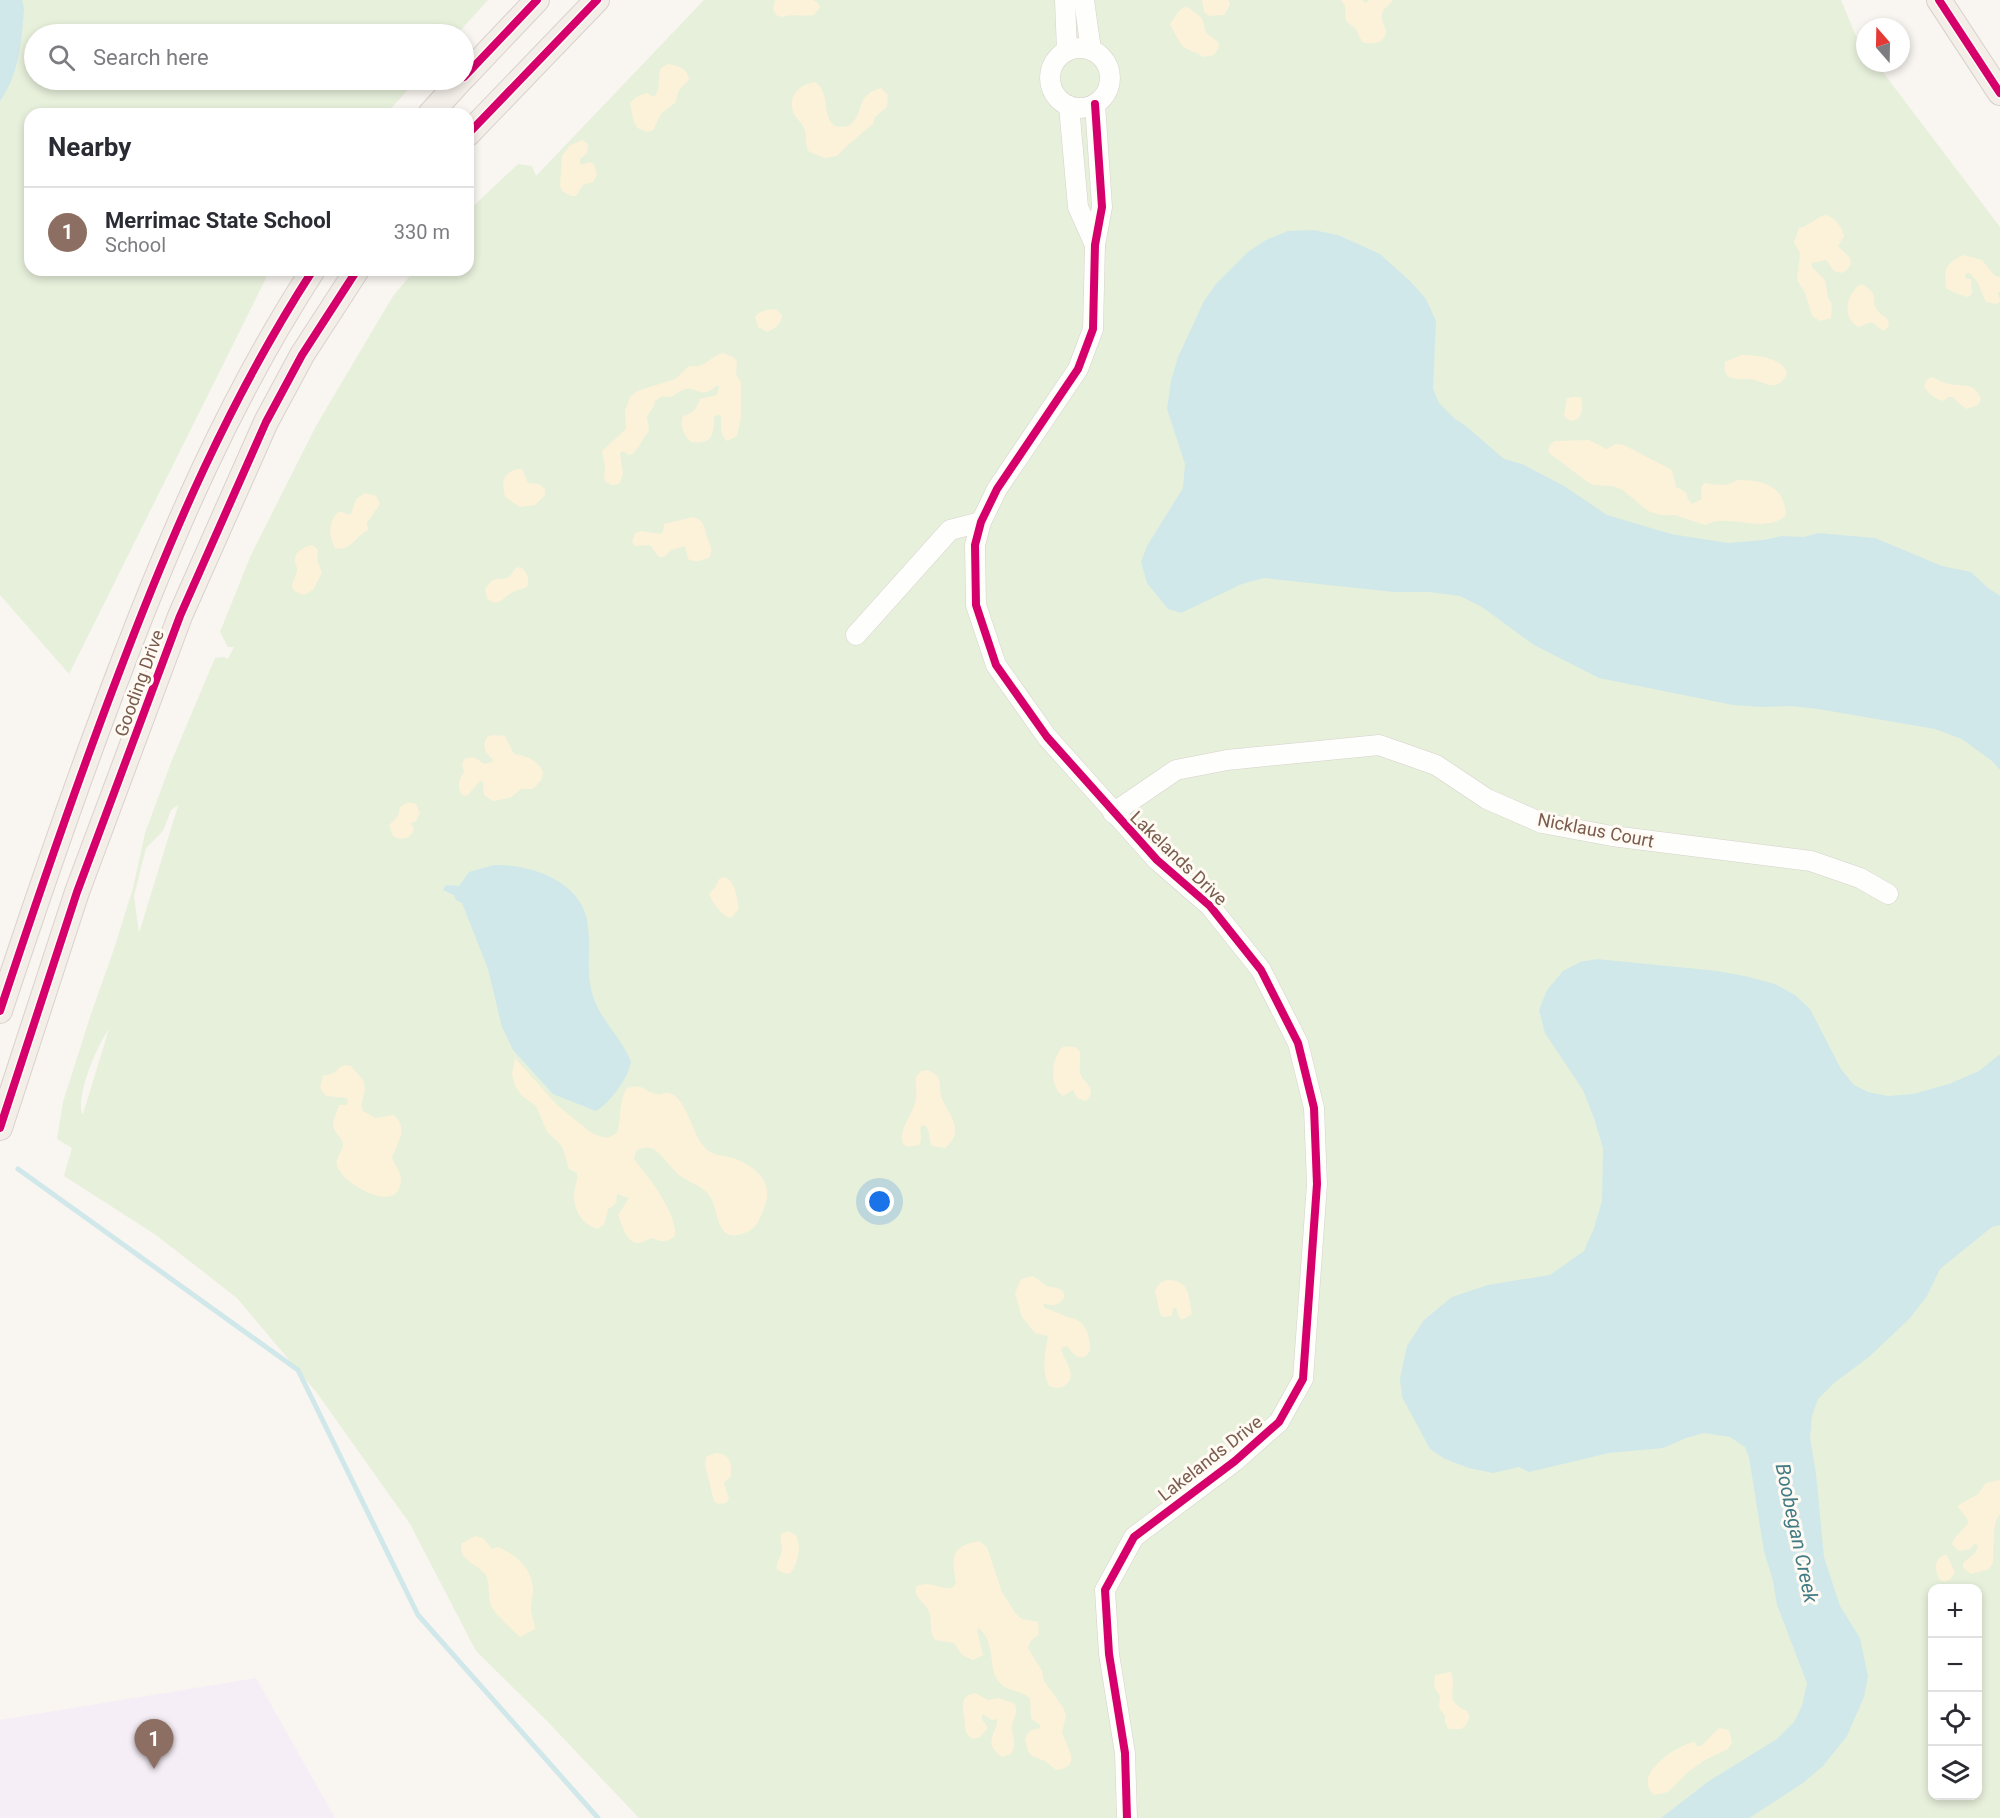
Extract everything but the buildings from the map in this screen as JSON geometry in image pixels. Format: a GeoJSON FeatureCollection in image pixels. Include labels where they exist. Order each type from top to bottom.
{"type":"FeatureCollection","features":[{"type":"Feature","properties":{"kind":"main road"},"geometry":{"type":"LineString","coordinates":[[474,66],[537,0]]}},
{"type":"Feature","properties":{"kind":"main road"},"geometry":{"type":"LineString","coordinates":[[474,128],[597,0]]}},
{"type":"Feature","properties":{"kind":"main road"},"geometry":{"type":"LineString","coordinates":[[1939,0],[2000,93]]}},
{"type":"Feature","properties":{"kind":"main road"},"geometry":{"type":"LineString","coordinates":[[435,108],[451,90]]}},
{"type":"Feature","properties":{"kind":"main road","name":"Gooding Drive"},"geometry":{"type":"LineString","coordinates":[[0,1011],[48,865],[104,713],[185,510],[246,381],[309,276]]}},
{"type":"Feature","properties":{"kind":"main road","name":"Gooding Drive"},"geometry":{"type":"LineString","coordinates":[[0,1128],[77,892],[180,616],[266,422],[302,355],[353,276]]}},
{"type":"Feature","properties":{"kind":"street"},"geometry":{"type":"LineString","coordinates":[[1065,0],[1067,51]]}},
{"type":"Feature","properties":{"kind":"street"},"geometry":{"type":"LineString","coordinates":[[1084,0],[1091,50]]}},
{"type":"Feature","properties":{"kind":"street"},"geometry":{"type":"LineString","coordinates":[[1083,48],[1091,50],[1106,62],[1109,71],[1108,90],[1095,104],[1082,108],[1070,106],[1056,96],[1050,79],[1054,63],[1067,51],[1083,48]]}},
{"type":"Feature","properties":{"kind":"street","name":"Lakelands Drive"},"geometry":{"type":"LineString","coordinates":[[1095,104],[1102,207],[1095,245],[1093,329],[1078,369],[997,489],[981,522],[975,545],[976,604],[996,665],[1047,737],[1156,860],[1210,906],[1261,970],[1298,1043],[1314,1108],[1317,1184],[1303,1379],[1279,1422],[1235,1461],[1134,1538],[1105,1590],[1109,1654],[1125,1753],[1127,1818]]}},
{"type":"Feature","properties":{"kind":"street"},"geometry":{"type":"LineString","coordinates":[[1070,106],[1078,207],[1095,245]]}},
{"type":"Feature","properties":{"kind":"street"},"geometry":{"type":"LineString","coordinates":[[856,635],[950,530],[981,522]]}},
{"type":"Feature","properties":{"kind":"street","name":"Nicklaus Court"},"geometry":{"type":"LineString","coordinates":[[1113,813],[1176,770],[1227,760],[1379,745],[1436,765],[1487,799],[1542,823],[1612,836],[1811,861],[1860,878],[1888,894]]}},
{"type":"Feature","properties":{"kind":"shaded area"},"geometry":{"type":"Polygon","coordinates":[[[256,1678],[335,1818],[0,1818],[0,1720],[256,1678]]]}},
{"type":"Feature","properties":{"kind":"green space"},"geometry":{"type":"Polygon","coordinates":[[[0,0],[488,0],[466,24],[24,24],[24,90],[408,90],[391,108],[24,108],[24,276],[267,276],[69,674],[0,595],[0,0]]]}},
{"type":"Feature","properties":{"kind":"green space"},"geometry":{"type":"Polygon","coordinates":[[[704,0],[1841,0],[1856,36],[1856,72],[1883,72],[2000,227],[2000,1818],[639,1818],[547,1721],[476,1651],[410,1524],[317,1393],[237,1298],[156,1235],[64,1176],[72,1148],[57,1139],[63,1102],[133,888],[145,833],[172,760],[215,658],[228,659],[234,647],[228,647],[220,632],[251,555],[316,426],[393,296],[410,276],[474,276],[474,205],[518,164],[532,166],[536,176],[704,0]],[[178,805],[171,810],[163,831],[146,848],[134,896],[139,933],[178,805]],[[109,1029],[94,1058],[85,1083],[81,1106],[83,1114],[109,1029]]]}},
{"type":"Feature","properties":{"kind":"sand"},"geometry":{"type":"Polygon","coordinates":[[[775,0],[813,0],[820,7],[814,15],[782,17],[776,15],[773,10],[775,0]]]}},
{"type":"Feature","properties":{"kind":"sand"},"geometry":{"type":"Polygon","coordinates":[[[1202,0],[1228,0],[1230,5],[1224,15],[1209,16],[1204,12],[1202,0]]]}},
{"type":"Feature","properties":{"kind":"sand"},"geometry":{"type":"Polygon","coordinates":[[[1341,0],[1362,0],[1365,3],[1369,0],[1393,0],[1382,14],[1386,31],[1383,39],[1373,43],[1362,42],[1356,29],[1346,21],[1345,6],[1341,0]]]}},
{"type":"Feature","properties":{"kind":"sand"},"geometry":{"type":"Polygon","coordinates":[[[1184,7],[1202,18],[1206,33],[1218,42],[1219,47],[1214,55],[1202,57],[1186,49],[1178,40],[1170,24],[1184,7]]]}},
{"type":"Feature","properties":{"kind":"sand"},"geometry":{"type":"Polygon","coordinates":[[[667,64],[684,70],[689,80],[679,90],[675,103],[661,114],[653,130],[648,132],[637,128],[630,103],[647,93],[654,97],[658,87],[660,69],[667,64]]]}},
{"type":"Feature","properties":{"kind":"sand"},"geometry":{"type":"Polygon","coordinates":[[[815,82],[823,93],[829,118],[837,127],[851,124],[864,99],[873,91],[881,88],[888,95],[887,107],[875,117],[873,124],[837,156],[824,158],[808,151],[805,130],[795,116],[792,104],[795,93],[803,86],[815,82]]]}},
{"type":"Feature","properties":{"kind":"sand"},"geometry":{"type":"Polygon","coordinates":[[[582,140],[588,144],[587,153],[580,159],[580,163],[581,165],[590,162],[594,164],[597,175],[593,182],[583,185],[576,196],[571,196],[562,191],[560,185],[562,156],[569,146],[582,140]]]}},
{"type":"Feature","properties":{"kind":"sand"},"geometry":{"type":"Polygon","coordinates":[[[1825,215],[1838,222],[1844,236],[1838,246],[1850,258],[1851,264],[1841,273],[1834,271],[1826,260],[1812,263],[1812,267],[1825,280],[1828,298],[1832,304],[1831,318],[1820,321],[1812,316],[1805,293],[1797,280],[1800,253],[1794,242],[1799,228],[1825,215]]]}},
{"type":"Feature","properties":{"kind":"sand"},"geometry":{"type":"Polygon","coordinates":[[[1963,255],[1982,260],[1995,276],[2000,277],[1998,293],[2000,301],[1997,304],[1986,302],[1977,282],[1968,273],[1965,275],[1966,279],[1971,279],[1972,294],[1968,297],[1946,288],[1945,276],[1949,264],[1963,255]]]}},
{"type":"Feature","properties":{"kind":"sand"},"geometry":{"type":"Polygon","coordinates":[[[1862,284],[1872,292],[1875,307],[1887,320],[1889,326],[1884,331],[1872,322],[1859,327],[1850,318],[1849,299],[1862,284]]]}},
{"type":"Feature","properties":{"kind":"sand"},"geometry":{"type":"Polygon","coordinates":[[[776,309],[782,315],[778,325],[767,332],[758,327],[755,317],[759,313],[776,309]]]}},
{"type":"Feature","properties":{"kind":"sand"},"geometry":{"type":"Polygon","coordinates":[[[723,353],[737,361],[736,374],[741,382],[741,418],[737,436],[727,441],[724,438],[721,417],[718,414],[714,417],[712,434],[708,440],[691,442],[683,430],[683,416],[694,410],[700,399],[717,395],[719,387],[717,385],[706,392],[688,388],[672,396],[662,396],[655,401],[647,416],[649,431],[637,448],[629,455],[623,451],[620,453],[623,474],[620,483],[612,485],[604,480],[605,466],[602,451],[626,429],[625,411],[630,397],[637,391],[675,379],[689,366],[699,366],[723,353]]]}},
{"type":"Feature","properties":{"kind":"sand"},"geometry":{"type":"Polygon","coordinates":[[[1741,355],[1768,358],[1780,364],[1787,374],[1777,385],[1730,377],[1725,370],[1725,362],[1741,355]]]}},
{"type":"Feature","properties":{"kind":"sand"},"geometry":{"type":"Polygon","coordinates":[[[1931,377],[1976,390],[1981,399],[1978,405],[1966,409],[1952,397],[1944,401],[1935,398],[1924,387],[1926,381],[1931,377]]]}},
{"type":"Feature","properties":{"kind":"sand"},"geometry":{"type":"Polygon","coordinates":[[[1580,397],[1582,407],[1580,416],[1573,421],[1564,416],[1567,398],[1580,397]]]}},
{"type":"Feature","properties":{"kind":"sand"},"geometry":{"type":"Polygon","coordinates":[[[1589,440],[1607,449],[1616,444],[1624,445],[1672,470],[1676,487],[1686,492],[1692,504],[1702,499],[1701,488],[1704,483],[1721,485],[1737,480],[1755,481],[1770,486],[1776,491],[1781,497],[1786,515],[1779,520],[1763,524],[1719,521],[1705,525],[1675,515],[1660,515],[1648,511],[1623,490],[1613,486],[1593,485],[1586,481],[1548,452],[1550,445],[1555,441],[1589,440]]]}},
{"type":"Feature","properties":{"kind":"sand"},"geometry":{"type":"Polygon","coordinates":[[[522,469],[528,483],[539,484],[545,489],[545,495],[535,505],[520,507],[505,497],[504,479],[508,473],[522,469]]]}},
{"type":"Feature","properties":{"kind":"sand"},"geometry":{"type":"Polygon","coordinates":[[[365,493],[376,496],[380,504],[367,523],[368,530],[349,546],[335,548],[330,533],[335,515],[339,511],[351,514],[356,499],[365,493]]]}},
{"type":"Feature","properties":{"kind":"sand"},"geometry":{"type":"Polygon","coordinates":[[[693,517],[703,524],[711,547],[710,557],[704,560],[688,559],[685,546],[671,550],[664,557],[659,557],[650,545],[635,546],[632,542],[635,533],[642,531],[660,534],[663,532],[664,524],[693,517]]]}},
{"type":"Feature","properties":{"kind":"sand"},"geometry":{"type":"Polygon","coordinates":[[[313,545],[318,550],[317,560],[322,573],[313,590],[304,595],[292,588],[297,569],[295,556],[301,549],[313,545]]]}},
{"type":"Feature","properties":{"kind":"sand"},"geometry":{"type":"Polygon","coordinates":[[[520,567],[527,576],[527,587],[513,592],[499,602],[488,600],[485,590],[490,582],[508,578],[516,568],[520,567]]]}},
{"type":"Feature","properties":{"kind":"sand"},"geometry":{"type":"Polygon","coordinates":[[[492,735],[505,736],[514,754],[531,759],[538,764],[543,772],[542,779],[533,789],[521,789],[510,798],[493,801],[484,795],[483,782],[480,781],[467,796],[462,795],[459,784],[464,772],[462,765],[464,759],[474,757],[484,764],[492,762],[493,760],[486,752],[485,741],[492,735]]]}},
{"type":"Feature","properties":{"kind":"sand"},"geometry":{"type":"Polygon","coordinates":[[[408,802],[416,804],[420,813],[416,821],[411,823],[414,829],[411,835],[403,839],[396,838],[389,825],[398,816],[400,807],[408,802]]]}},
{"type":"Feature","properties":{"kind":"sand"},"geometry":{"type":"Polygon","coordinates":[[[725,877],[734,886],[737,895],[739,909],[731,918],[724,915],[709,894],[719,879],[725,877]]]}},
{"type":"Feature","properties":{"kind":"sand"},"geometry":{"type":"Polygon","coordinates":[[[1063,1047],[1079,1050],[1081,1076],[1091,1089],[1086,1101],[1077,1098],[1073,1090],[1063,1096],[1055,1086],[1054,1065],[1063,1047]]]}},
{"type":"Feature","properties":{"kind":"sand"},"geometry":{"type":"Polygon","coordinates":[[[515,1058],[557,1105],[593,1134],[607,1138],[617,1133],[622,1099],[627,1088],[640,1087],[652,1093],[669,1093],[675,1096],[685,1109],[706,1149],[750,1166],[765,1183],[767,1198],[756,1225],[747,1232],[736,1235],[729,1235],[723,1231],[709,1195],[679,1175],[663,1157],[650,1148],[636,1151],[634,1159],[667,1206],[675,1227],[675,1236],[664,1241],[653,1238],[638,1243],[630,1240],[618,1215],[629,1198],[617,1194],[616,1203],[608,1209],[604,1225],[597,1229],[586,1223],[578,1213],[574,1201],[577,1173],[569,1169],[562,1146],[547,1132],[536,1106],[521,1095],[515,1086],[512,1074],[515,1058]]]}},
{"type":"Feature","properties":{"kind":"sand"},"geometry":{"type":"Polygon","coordinates":[[[345,1065],[351,1066],[363,1080],[365,1089],[361,1106],[363,1111],[375,1118],[394,1115],[401,1126],[392,1158],[401,1179],[399,1190],[392,1196],[383,1197],[362,1190],[338,1168],[337,1161],[343,1142],[335,1131],[333,1121],[339,1105],[346,1105],[348,1102],[347,1098],[326,1096],[320,1088],[323,1076],[334,1073],[345,1065]]]}},
{"type":"Feature","properties":{"kind":"sand"},"geometry":{"type":"Polygon","coordinates":[[[927,1070],[939,1079],[941,1096],[954,1124],[954,1136],[945,1148],[932,1146],[928,1129],[924,1125],[921,1126],[919,1145],[908,1147],[903,1144],[903,1131],[915,1103],[916,1077],[921,1071],[927,1070]]]}},
{"type":"Feature","properties":{"kind":"sand"},"geometry":{"type":"Polygon","coordinates":[[[1032,1276],[1045,1285],[1061,1290],[1065,1296],[1054,1305],[1045,1303],[1043,1305],[1045,1308],[1081,1323],[1089,1338],[1090,1351],[1084,1357],[1078,1357],[1067,1346],[1061,1350],[1071,1374],[1068,1382],[1060,1388],[1049,1386],[1045,1373],[1044,1361],[1048,1336],[1035,1333],[1022,1317],[1015,1293],[1021,1279],[1032,1276]]]}},
{"type":"Feature","properties":{"kind":"sand"},"geometry":{"type":"Polygon","coordinates":[[[1166,1280],[1180,1283],[1189,1295],[1192,1314],[1182,1320],[1176,1308],[1173,1308],[1172,1316],[1163,1317],[1160,1314],[1155,1290],[1160,1283],[1166,1280]]]}},
{"type":"Feature","properties":{"kind":"sand"},"geometry":{"type":"Polygon","coordinates":[[[716,1453],[727,1457],[731,1471],[731,1476],[724,1483],[729,1499],[726,1503],[718,1504],[714,1501],[705,1465],[706,1457],[716,1453]]]}},
{"type":"Feature","properties":{"kind":"sand"},"geometry":{"type":"Polygon","coordinates":[[[2000,1480],[2000,1514],[1994,1530],[1993,1563],[1989,1569],[1971,1574],[1963,1568],[1963,1563],[1975,1553],[1978,1547],[1974,1544],[1970,1549],[1958,1551],[1952,1544],[1968,1523],[1957,1506],[1978,1494],[1986,1483],[2000,1480]]]}},
{"type":"Feature","properties":{"kind":"sand"},"geometry":{"type":"Polygon","coordinates":[[[788,1531],[796,1535],[799,1549],[793,1569],[787,1574],[777,1570],[777,1562],[782,1550],[781,1534],[788,1531]]]}},
{"type":"Feature","properties":{"kind":"sand"},"geometry":{"type":"Polygon","coordinates":[[[475,1536],[483,1538],[492,1549],[498,1547],[511,1554],[526,1568],[532,1581],[531,1610],[535,1629],[520,1637],[491,1606],[485,1574],[468,1561],[461,1549],[462,1543],[475,1536]]]}},
{"type":"Feature","properties":{"kind":"sand"},"geometry":{"type":"Polygon","coordinates":[[[979,1541],[987,1547],[1002,1592],[1016,1614],[1022,1619],[1038,1622],[1039,1634],[1030,1642],[1028,1648],[1042,1671],[1044,1681],[1064,1709],[1066,1716],[1062,1732],[1071,1761],[1064,1768],[1056,1770],[1045,1761],[1032,1756],[1028,1751],[1025,1740],[1027,1734],[1040,1728],[1040,1725],[1031,1718],[1030,1698],[1001,1684],[994,1672],[988,1642],[979,1628],[977,1631],[983,1655],[973,1660],[962,1655],[954,1643],[935,1640],[929,1612],[918,1598],[916,1587],[921,1585],[952,1588],[956,1583],[954,1560],[957,1550],[969,1543],[979,1541]]]}},
{"type":"Feature","properties":{"kind":"sand"},"geometry":{"type":"Polygon","coordinates":[[[1947,1555],[1955,1573],[1950,1580],[1944,1582],[1940,1580],[1936,1566],[1940,1557],[1947,1555]]]}},
{"type":"Feature","properties":{"kind":"sand"},"geometry":{"type":"Polygon","coordinates":[[[1451,1672],[1453,1699],[1459,1707],[1467,1711],[1470,1717],[1461,1729],[1448,1729],[1445,1716],[1439,1708],[1440,1696],[1434,1687],[1435,1675],[1451,1672]]]}},
{"type":"Feature","properties":{"kind":"sand"},"geometry":{"type":"Polygon","coordinates":[[[975,1693],[988,1700],[999,1698],[1015,1704],[1016,1711],[1012,1726],[1014,1745],[1011,1754],[1002,1757],[992,1747],[991,1742],[997,1719],[992,1720],[982,1714],[982,1719],[988,1728],[980,1737],[973,1739],[968,1735],[963,1704],[967,1696],[975,1693]]]}},
{"type":"Feature","properties":{"kind":"sand"},"geometry":{"type":"Polygon","coordinates":[[[1719,1728],[1729,1730],[1732,1742],[1728,1749],[1705,1760],[1688,1772],[1668,1792],[1654,1795],[1648,1787],[1648,1778],[1659,1762],[1687,1744],[1695,1742],[1696,1746],[1701,1746],[1719,1728]]]}},
{"type":"Feature","properties":{"kind":"water"},"geometry":{"type":"Polygon","coordinates":[[[0,0],[22,0],[24,8],[21,44],[15,68],[0,101],[0,0]]]}},
{"type":"Feature","properties":{"kind":"water"},"geometry":{"type":"Polygon","coordinates":[[[1313,230],[1338,235],[1380,254],[1426,299],[1436,321],[1433,389],[1439,403],[1455,419],[1504,459],[1522,464],[1564,486],[1607,515],[1671,534],[1728,543],[1782,536],[1804,537],[1818,533],[1875,538],[1942,566],[1971,572],[2000,596],[2000,770],[1992,761],[1962,739],[1935,729],[1818,709],[1733,705],[1599,678],[1534,645],[1482,607],[1460,596],[1429,592],[1394,592],[1264,578],[1242,584],[1181,613],[1168,609],[1147,583],[1141,562],[1147,546],[1183,488],[1185,464],[1167,409],[1171,381],[1178,357],[1204,301],[1216,284],[1248,252],[1266,240],[1288,231],[1313,230]]]}},
{"type":"Feature","properties":{"kind":"water"},"geometry":{"type":"Polygon","coordinates":[[[494,865],[524,868],[554,879],[567,887],[577,898],[584,911],[589,935],[591,990],[602,1015],[623,1045],[631,1062],[618,1089],[596,1111],[553,1094],[513,1050],[502,1027],[488,969],[462,903],[456,900],[454,895],[443,890],[446,885],[459,886],[469,872],[494,865]]]}},
{"type":"Feature","properties":{"kind":"water","name":"Boobegan Creek"},"geometry":{"type":"Polygon","coordinates":[[[1597,959],[1718,971],[1775,984],[1795,995],[1810,1009],[1841,1069],[1854,1085],[1868,1092],[1888,1096],[1913,1094],[1949,1084],[1979,1071],[2000,1054],[2000,1225],[1992,1227],[1940,1269],[1927,1296],[1910,1318],[1869,1357],[1834,1383],[1818,1399],[1812,1416],[1810,1438],[1824,1557],[1840,1606],[1860,1638],[1868,1676],[1864,1697],[1847,1736],[1823,1766],[1803,1783],[1749,1818],[1661,1818],[1709,1781],[1777,1739],[1794,1722],[1802,1706],[1807,1683],[1777,1605],[1764,1551],[1749,1457],[1745,1447],[1730,1437],[1704,1433],[1663,1448],[1609,1453],[1529,1472],[1519,1467],[1493,1473],[1469,1468],[1445,1459],[1430,1449],[1402,1397],[1400,1378],[1407,1346],[1424,1320],[1452,1297],[1488,1285],[1550,1275],[1584,1251],[1602,1201],[1603,1148],[1583,1090],[1545,1033],[1539,1010],[1547,990],[1563,971],[1580,962],[1597,959]]]}},
{"type":"Feature","properties":{"kind":"waterway"},"geometry":{"type":"LineString","coordinates":[[18,1169],[298,1370],[418,1615],[598,1818]]}},
{"type":"Feature","properties":{"kind":"cycle path"},"geometry":{"type":"LineString","coordinates":[[474,66],[537,0]]}},
{"type":"Feature","properties":{"kind":"cycle path"},"geometry":{"type":"LineString","coordinates":[[474,128],[597,0]]}},
{"type":"Feature","properties":{"kind":"cycle path"},"geometry":{"type":"LineString","coordinates":[[1939,0],[2000,93]]}},
{"type":"Feature","properties":{"kind":"cycle path"},"geometry":{"type":"LineString","coordinates":[[1095,104],[1102,207],[1095,245],[1093,329],[1078,369],[997,489],[981,522],[975,545],[976,605],[996,665],[1047,737],[1157,860],[1210,906],[1261,970],[1298,1043],[1314,1108],[1317,1184],[1303,1379],[1279,1422],[1235,1461],[1134,1537],[1105,1590],[1109,1654],[1125,1753],[1127,1818]]}},
{"type":"Feature","properties":{"kind":"cycle path"},"geometry":{"type":"LineString","coordinates":[[0,1011],[86,761],[159,572],[204,468],[229,418],[283,318],[309,276]]}},
{"type":"Feature","properties":{"kind":"cycle path"},"geometry":{"type":"LineString","coordinates":[[0,1128],[77,892],[180,616],[266,422],[302,355],[353,276]]}},
{"type":"Feature","properties":{"kind":"place","name":"Merrimac State School"},"geometry":{"type":"Point","coordinates":[154,1769]}}]}
